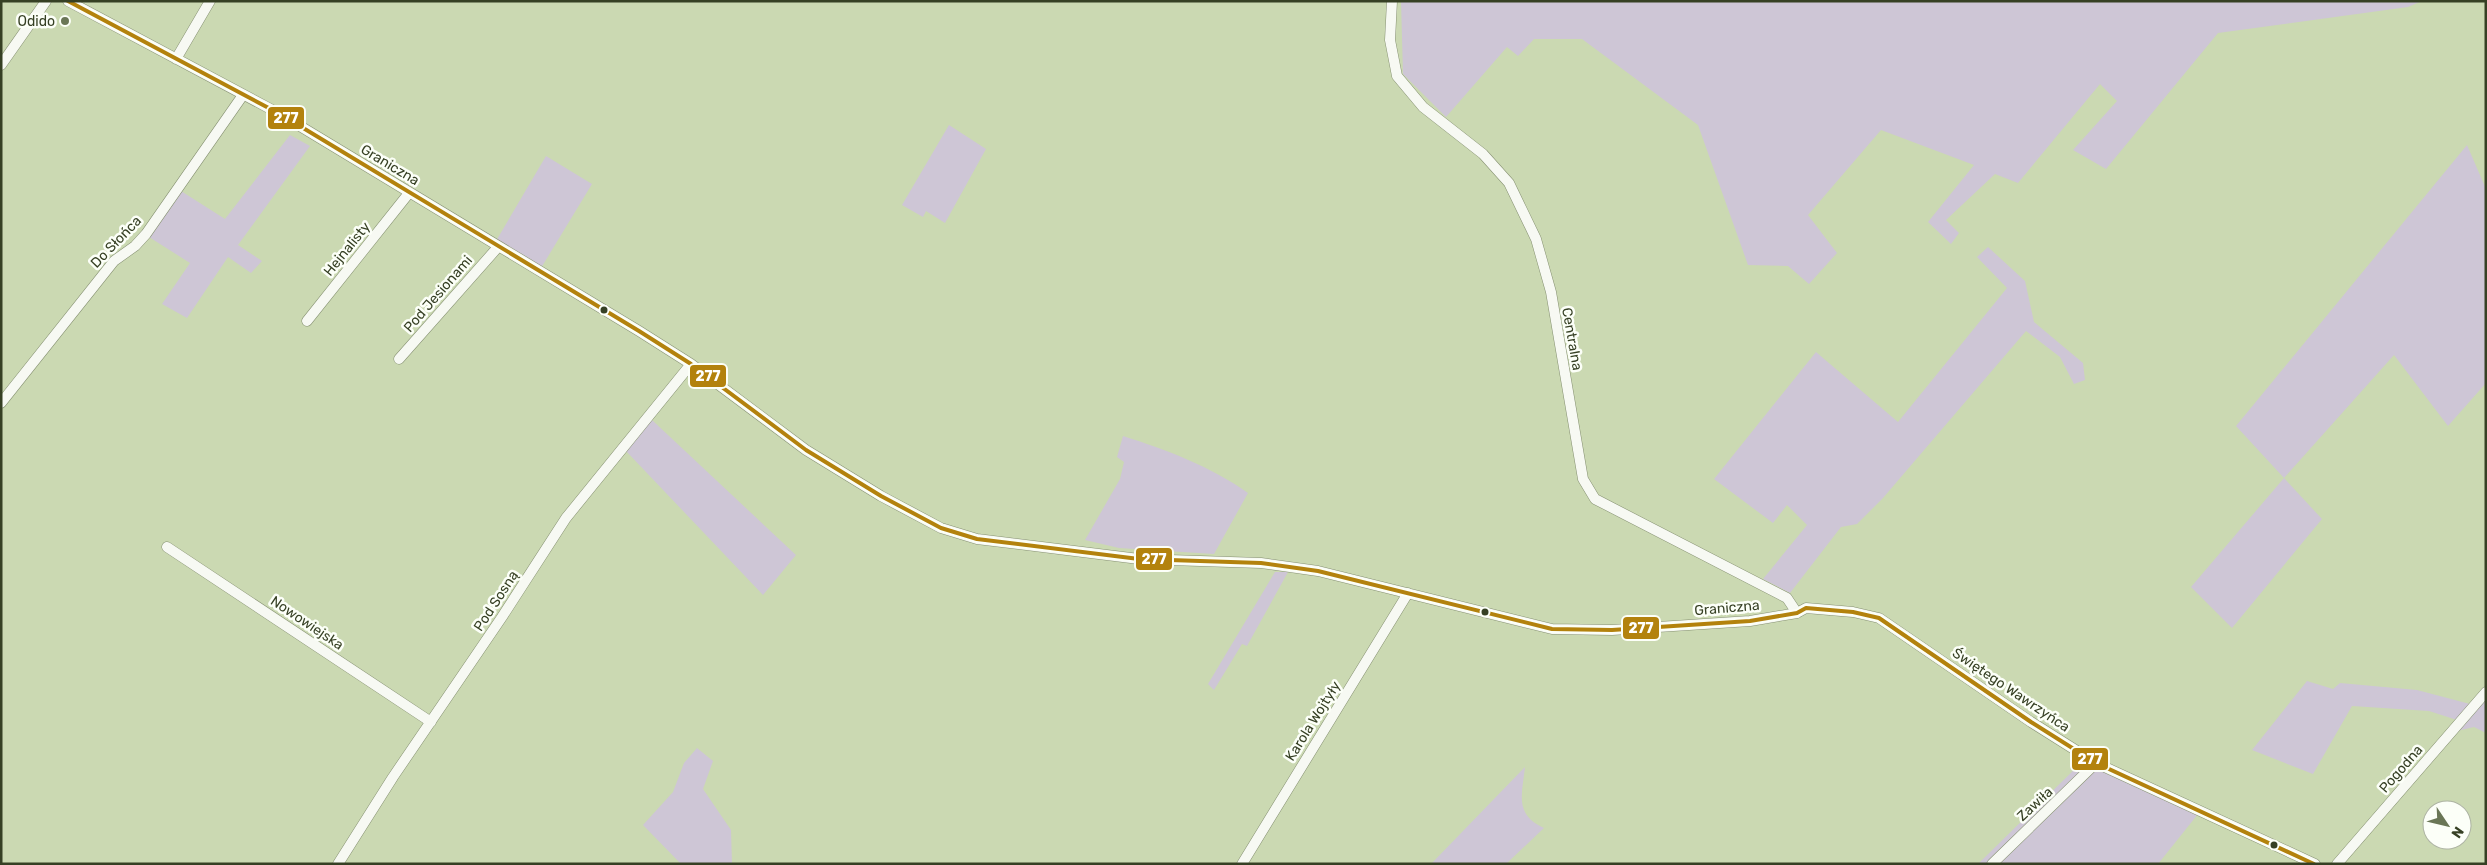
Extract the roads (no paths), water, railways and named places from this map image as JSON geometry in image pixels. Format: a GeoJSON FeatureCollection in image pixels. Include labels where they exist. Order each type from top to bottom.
{"type":"FeatureCollection","features":[{"type":"Feature","properties":{"kind":"street"},"geometry":{"type":"LineString","coordinates":[[1,66],[46,1]]}},
{"type":"Feature","properties":{"kind":"street","name":"Graniczna"},"geometry":{"type":"LineString","coordinates":[[68,1],[244,95],[409,193],[691,364],[806,450],[882,496],[940,528],[977,539],[1139,559],[1260,563],[1318,571],[1552,629],[1612,630],[1750,621],[1797,612]]}},
{"type":"Feature","properties":{"kind":"street"},"geometry":{"type":"LineString","coordinates":[[176,58],[210,1]]}},
{"type":"Feature","properties":{"kind":"street","name":"Centralna"},"geometry":{"type":"LineString","coordinates":[[1392,1],[1390,40],[1397,76],[1423,107],[1483,154],[1509,183],[1536,239],[1551,292],[1583,480],[1595,499],[1788,598],[1797,612]]}},
{"type":"Feature","properties":{"kind":"street","name":"Do Słońca"},"geometry":{"type":"LineString","coordinates":[[1,403],[114,261],[135,246],[146,234],[244,95]]}},
{"type":"Feature","properties":{"kind":"street","name":"Hejnalisty"},"geometry":{"type":"LineString","coordinates":[[307,322],[409,193]]}},
{"type":"Feature","properties":{"kind":"street","name":"Pod Jesionami"},"geometry":{"type":"LineString","coordinates":[[399,359],[498,247]]}},
{"type":"Feature","properties":{"kind":"street","name":"Pod Sosną"},"geometry":{"type":"LineString","coordinates":[[338,864],[566,518],[691,364]]}},
{"type":"Feature","properties":{"kind":"street","name":"Nowowiejska"},"geometry":{"type":"LineString","coordinates":[[167,548],[431,722]]}},
{"type":"Feature","properties":{"kind":"street","name":"Karola Wojtyły"},"geometry":{"type":"LineString","coordinates":[[1242,864],[1408,593]]}},
{"type":"Feature","properties":{"kind":"street","name":"Świętego Wawrzyńca"},"geometry":{"type":"LineString","coordinates":[[1797,612],[1806,608],[1853,612],[1879,618],[2031,722],[2096,763],[2315,864]]}},
{"type":"Feature","properties":{"kind":"street","name":"Pogodna"},"geometry":{"type":"LineString","coordinates":[[2337,864],[2486,692]]}},
{"type":"Feature","properties":{"kind":"street","name":"Zawiła"},"geometry":{"type":"LineString","coordinates":[[1992,864],[2096,763]]}},
{"type":"Feature","properties":{"kind":"place","name":"Odido"},"geometry":{"type":"Point","coordinates":[65,21]}}]}
